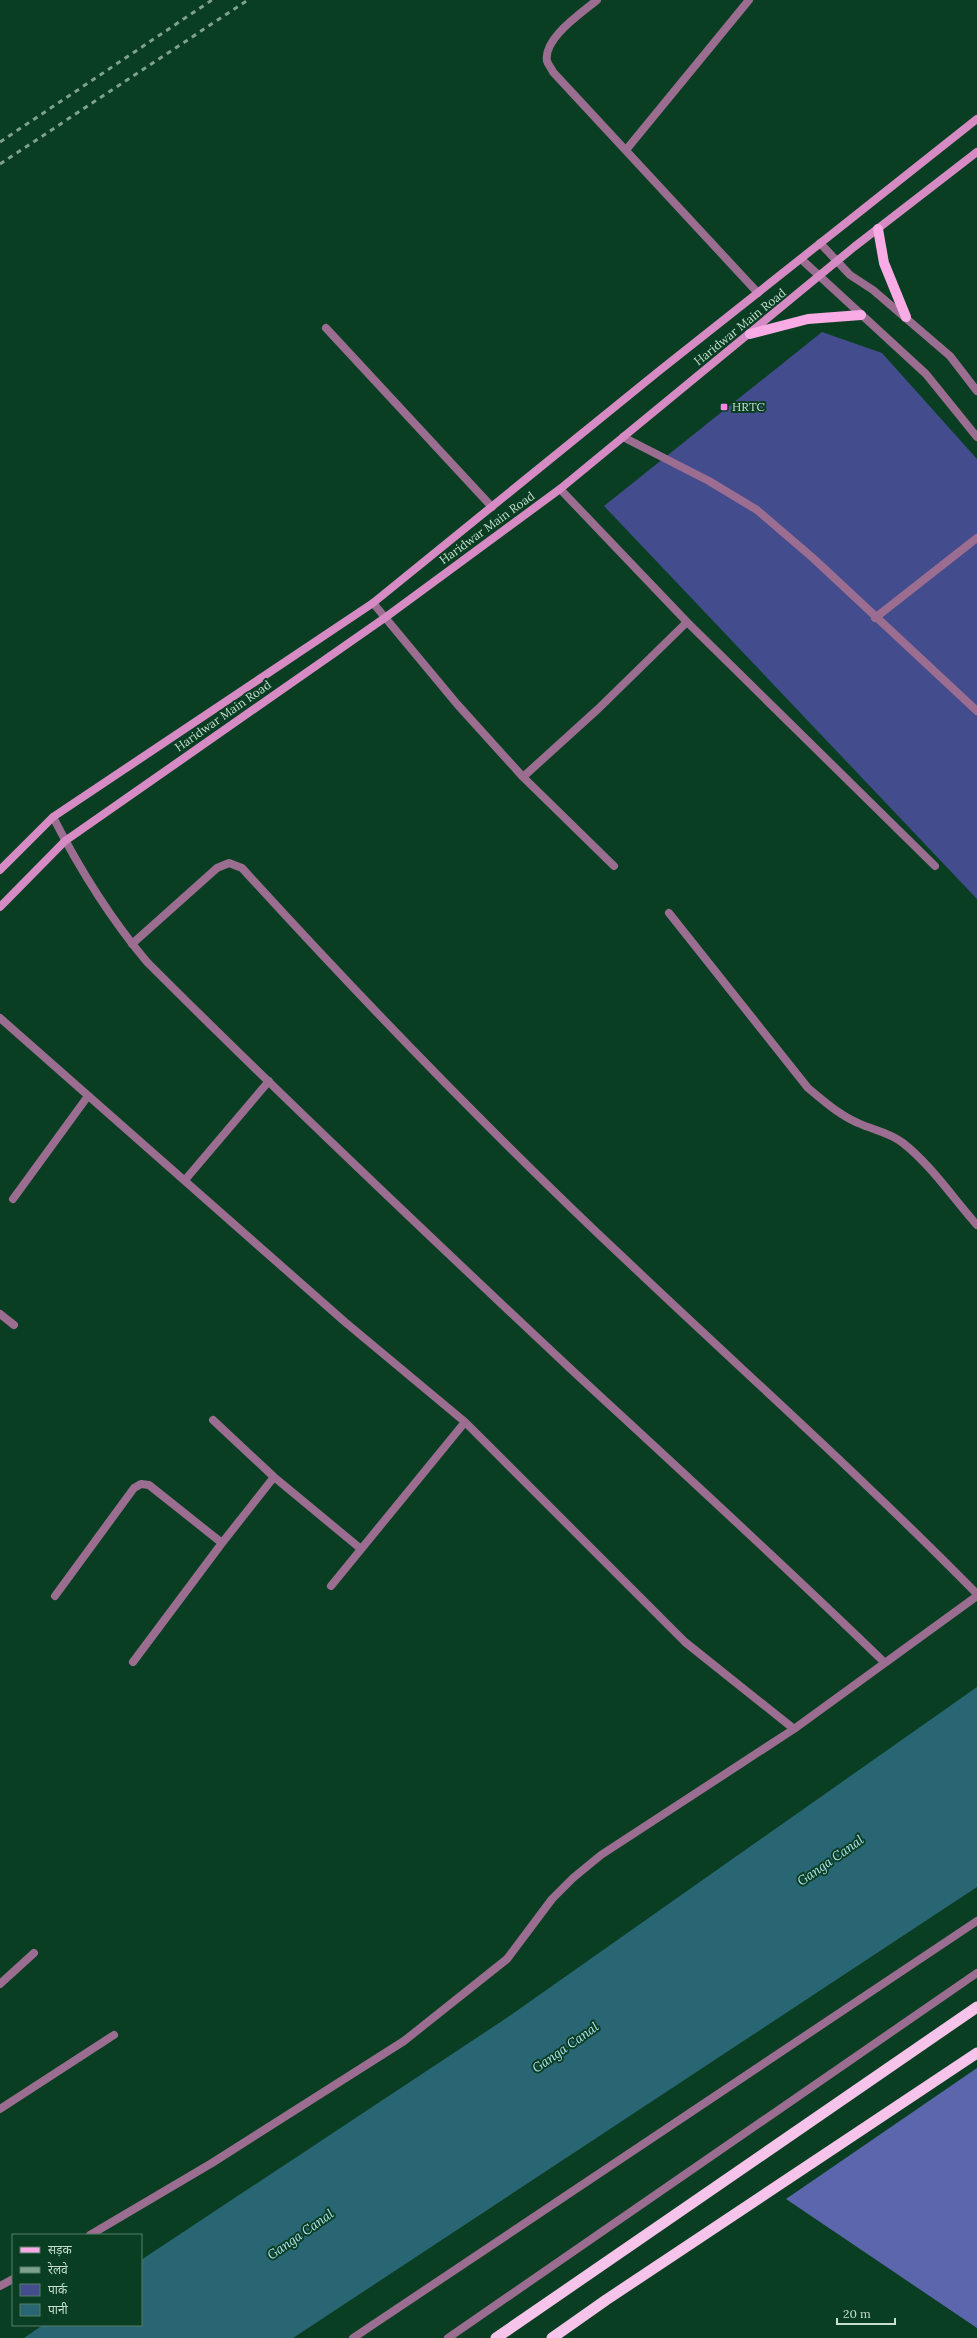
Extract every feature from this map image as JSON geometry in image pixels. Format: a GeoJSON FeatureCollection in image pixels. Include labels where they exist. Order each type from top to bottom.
{"type":"FeatureCollection","features":[{"type":"Feature","properties":{"kind":"highway"},"geometry":{"type":"LineString","coordinates":[[496,2338],[977,2007]]}},
{"type":"Feature","properties":{"kind":"highway"},"geometry":{"type":"LineString","coordinates":[[552,2338],[606,2300],[977,2053]]}},
{"type":"Feature","properties":{"kind":"main road","name":"Haridwar Main Road"},"geometry":{"type":"LineString","coordinates":[[0,870],[53,817],[373,603],[659,371],[977,119]]}},
{"type":"Feature","properties":{"kind":"main road","name":"Haridwar Main Road"},"geometry":{"type":"LineString","coordinates":[[0,907],[65,841],[386,617],[560,488],[878,229],[977,152]]}},
{"type":"Feature","properties":{"kind":"main road"},"geometry":{"type":"LineString","coordinates":[[878,229],[884,263],[906,317]]}},
{"type":"Feature","properties":{"kind":"main road"},"geometry":{"type":"LineString","coordinates":[[750,334],[808,319],[861,315]]}},
{"type":"Feature","properties":{"kind":"street"},"geometry":{"type":"LineString","coordinates":[[597,0],[552,39],[548,51],[548,61],[553,72],[758,293]]}},
{"type":"Feature","properties":{"kind":"street"},"geometry":{"type":"LineString","coordinates":[[626,150],[749,0]]}},
{"type":"Feature","properties":{"kind":"street"},"geometry":{"type":"LineString","coordinates":[[820,243],[836,263],[906,317],[950,356],[977,391]]}},
{"type":"Feature","properties":{"kind":"street"},"geometry":{"type":"LineString","coordinates":[[802,259],[819,277],[926,374],[977,437]]}},
{"type":"Feature","properties":{"kind":"street"},"geometry":{"type":"LineString","coordinates":[[326,328],[492,507]]}},
{"type":"Feature","properties":{"kind":"street"},"geometry":{"type":"LineString","coordinates":[[623,437],[709,482],[757,510],[813,558],[875,618],[977,711]]}},
{"type":"Feature","properties":{"kind":"street"},"geometry":{"type":"LineString","coordinates":[[560,488],[687,622],[935,866]]}},
{"type":"Feature","properties":{"kind":"street"},"geometry":{"type":"LineString","coordinates":[[875,618],[977,538]]}},
{"type":"Feature","properties":{"kind":"street"},"geometry":{"type":"LineString","coordinates":[[373,603],[457,704],[524,777],[614,866]]}},
{"type":"Feature","properties":{"kind":"street"},"geometry":{"type":"LineString","coordinates":[[524,777],[598,709],[687,622]]}},
{"type":"Feature","properties":{"kind":"street"},"geometry":{"type":"LineString","coordinates":[[53,817],[65,841],[132,944],[152,968],[575,1372],[780,1561],[885,1663]]}},
{"type":"Feature","properties":{"kind":"street"},"geometry":{"type":"LineString","coordinates":[[92,2234],[212,2163],[404,2041],[507,1959],[552,1899],[573,1878],[601,1855],[794,1729],[925,1636],[977,1595],[906,1522],[626,1260],[495,1133],[356,991],[242,868],[229,863],[217,868],[132,944]]}},
{"type":"Feature","properties":{"kind":"street"},"geometry":{"type":"LineString","coordinates":[[669,913],[808,1088],[831,1108],[858,1123],[881,1131],[902,1142],[920,1160],[977,1225]]}},
{"type":"Feature","properties":{"kind":"street"},"geometry":{"type":"LineString","coordinates":[[0,1018],[345,1322],[465,1422],[685,1642],[794,1729]]}},
{"type":"Feature","properties":{"kind":"street"},"geometry":{"type":"LineString","coordinates":[[185,1180],[269,1081]]}},
{"type":"Feature","properties":{"kind":"street"},"geometry":{"type":"LineString","coordinates":[[13,1199],[88,1096]]}},
{"type":"Feature","properties":{"kind":"street"},"geometry":{"type":"LineString","coordinates":[[0,1314],[14,1325]]}},
{"type":"Feature","properties":{"kind":"street"},"geometry":{"type":"LineString","coordinates":[[213,1420],[274,1477],[360,1549]]}},
{"type":"Feature","properties":{"kind":"street"},"geometry":{"type":"LineString","coordinates":[[331,1586],[465,1422]]}},
{"type":"Feature","properties":{"kind":"street"},"geometry":{"type":"LineString","coordinates":[[133,1662],[222,1543],[274,1477]]}},
{"type":"Feature","properties":{"kind":"street"},"geometry":{"type":"LineString","coordinates":[[55,1596],[134,1488],[141,1484],[149,1485],[222,1543]]}},
{"type":"Feature","properties":{"kind":"street"},"geometry":{"type":"LineString","coordinates":[[353,2338],[977,1921]]}},
{"type":"Feature","properties":{"kind":"street"},"geometry":{"type":"LineString","coordinates":[[0,1984],[34,1953]]}},
{"type":"Feature","properties":{"kind":"street"},"geometry":{"type":"LineString","coordinates":[[448,2338],[977,1973]]}},
{"type":"Feature","properties":{"kind":"street"},"geometry":{"type":"LineString","coordinates":[[0,2109],[114,2034]]}},
{"type":"Feature","properties":{"kind":"street"},"geometry":{"type":"LineString","coordinates":[[0,2286],[12,2280]]}},
{"type":"Feature","properties":{"kind":"green space"},"geometry":{"type":"Polygon","coordinates":[[[822,332],[882,353],[977,459],[977,899],[604,506],[822,332]]]}},
{"type":"Feature","properties":{"kind":"shaded area"},"geometry":{"type":"Polygon","coordinates":[[[977,2068],[977,2328],[786,2199],[977,2068]]]}},
{"type":"Feature","properties":{"kind":"water","name":"Ganga Canal"},"geometry":{"type":"Polygon","coordinates":[[[977,1687],[977,1887],[293,2338],[24,2338],[42,2326],[142,2326],[142,2259],[505,2019],[977,1687]]]}},
{"type":"Feature","properties":{"kind":"railway"},"geometry":{"type":"LineString","coordinates":[[0,142],[212,0]]}},
{"type":"Feature","properties":{"kind":"railway"},"geometry":{"type":"LineString","coordinates":[[0,164],[248,0]]}},
{"type":"Feature","properties":{"kind":"place","name":"HRTC"},"geometry":{"type":"Point","coordinates":[724,407]}}]}
